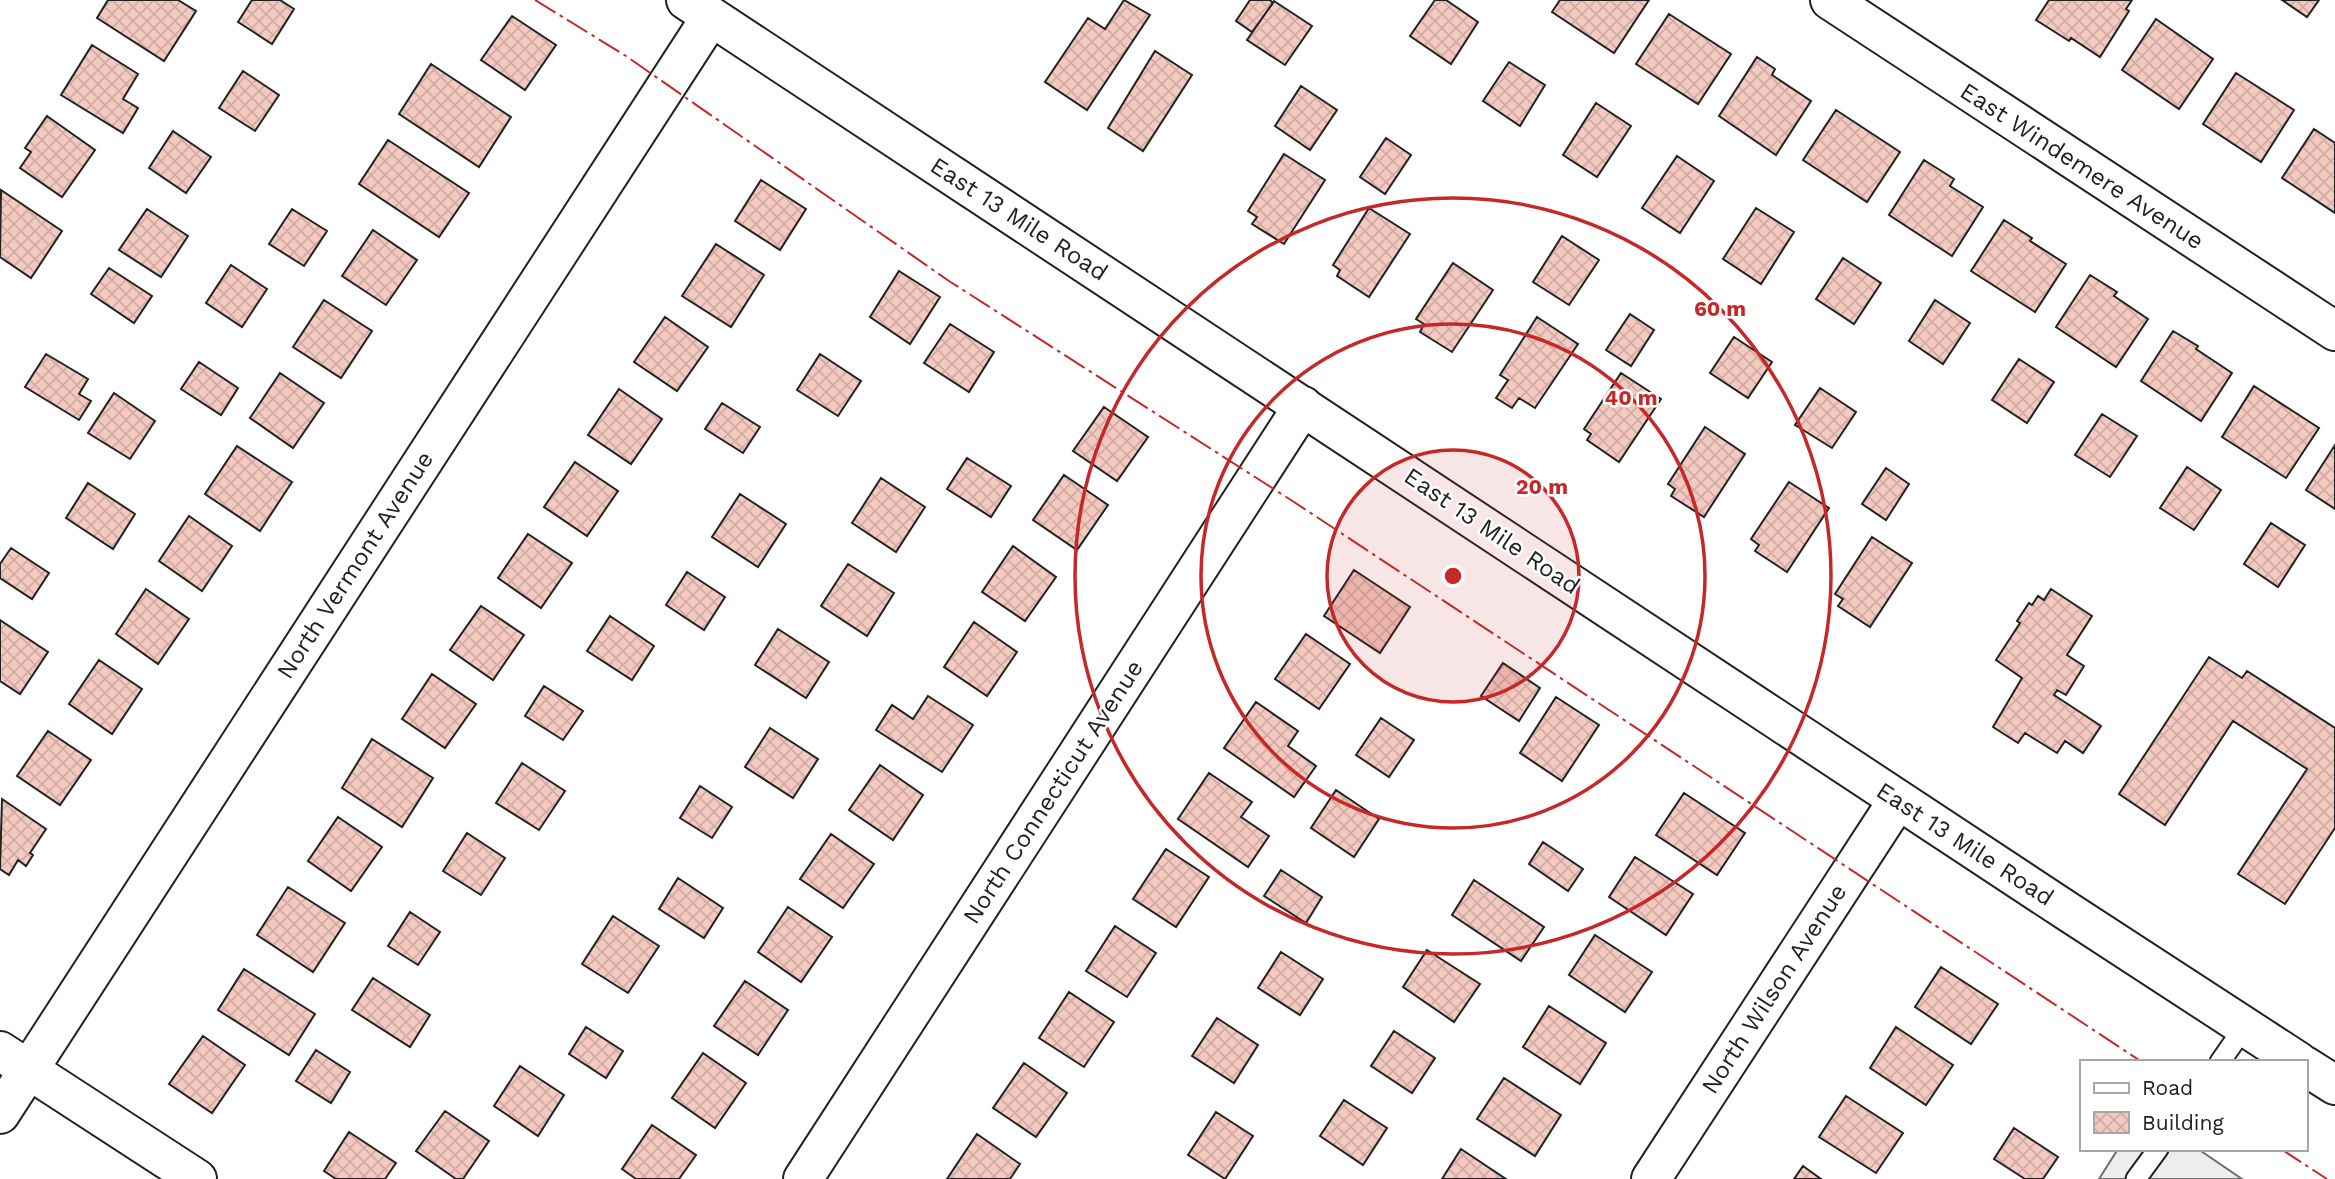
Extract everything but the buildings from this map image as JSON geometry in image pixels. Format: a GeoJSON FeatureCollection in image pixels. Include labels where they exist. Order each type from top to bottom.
{"type":"FeatureCollection","features":[{"type":"Feature","properties":{"kind":"street","name":"East Windemere Avenue"},"geometry":{"type":"LineString","coordinates":[[1830,0],[2335,331]]}},
{"type":"Feature","properties":{"kind":"street","name":"East 13 Mile Road"},"geometry":{"type":"LineString","coordinates":[[698,8],[2296,1060]]}},
{"type":"Feature","properties":{"kind":"street","name":"North Vermont Avenue"},"geometry":{"type":"LineString","coordinates":[[0,1114],[15,1060],[698,8]]}},
{"type":"Feature","properties":{"kind":"street","name":"North Connecticut Avenue"},"geometry":{"type":"LineString","coordinates":[[803,1179],[1303,406]]}},
{"type":"Feature","properties":{"kind":"street","name":"North Wilson Avenue"},"geometry":{"type":"LineString","coordinates":[[1651,1179],[1898,800]]}},
{"type":"Feature","properties":{"kind":"street"},"geometry":{"type":"LineString","coordinates":[[15,1060],[197,1179]]}},
{"type":"Feature","properties":{"kind":"street"},"geometry":{"type":"LineString","coordinates":[[2307,1067],[2335,1085]]}},
{"type":"Feature","properties":{"kind":"lane"},"geometry":{"type":"LineString","coordinates":[[2221,1060],[2245,1026]]}},
{"type":"Feature","properties":{"kind":"lane"},"geometry":{"type":"LineString","coordinates":[[2136,1179],[2157,1151]]}},
{"type":"Feature","properties":{"kind":"shaded area"},"geometry":{"type":"Polygon","coordinates":[[[2117,1151],[2201,1151],[2242,1179],[2099,1179],[2117,1151]]]}},
{"type":"Feature","properties":{"kind":"power"},"geometry":{"type":"LineString","coordinates":[[535,0],[626,56],[949,281],[1294,502],[2139,1060]]}},
{"type":"Feature","properties":{"kind":"power"},"geometry":{"type":"LineString","coordinates":[[2284,1151],[2327,1179]]}}]}
